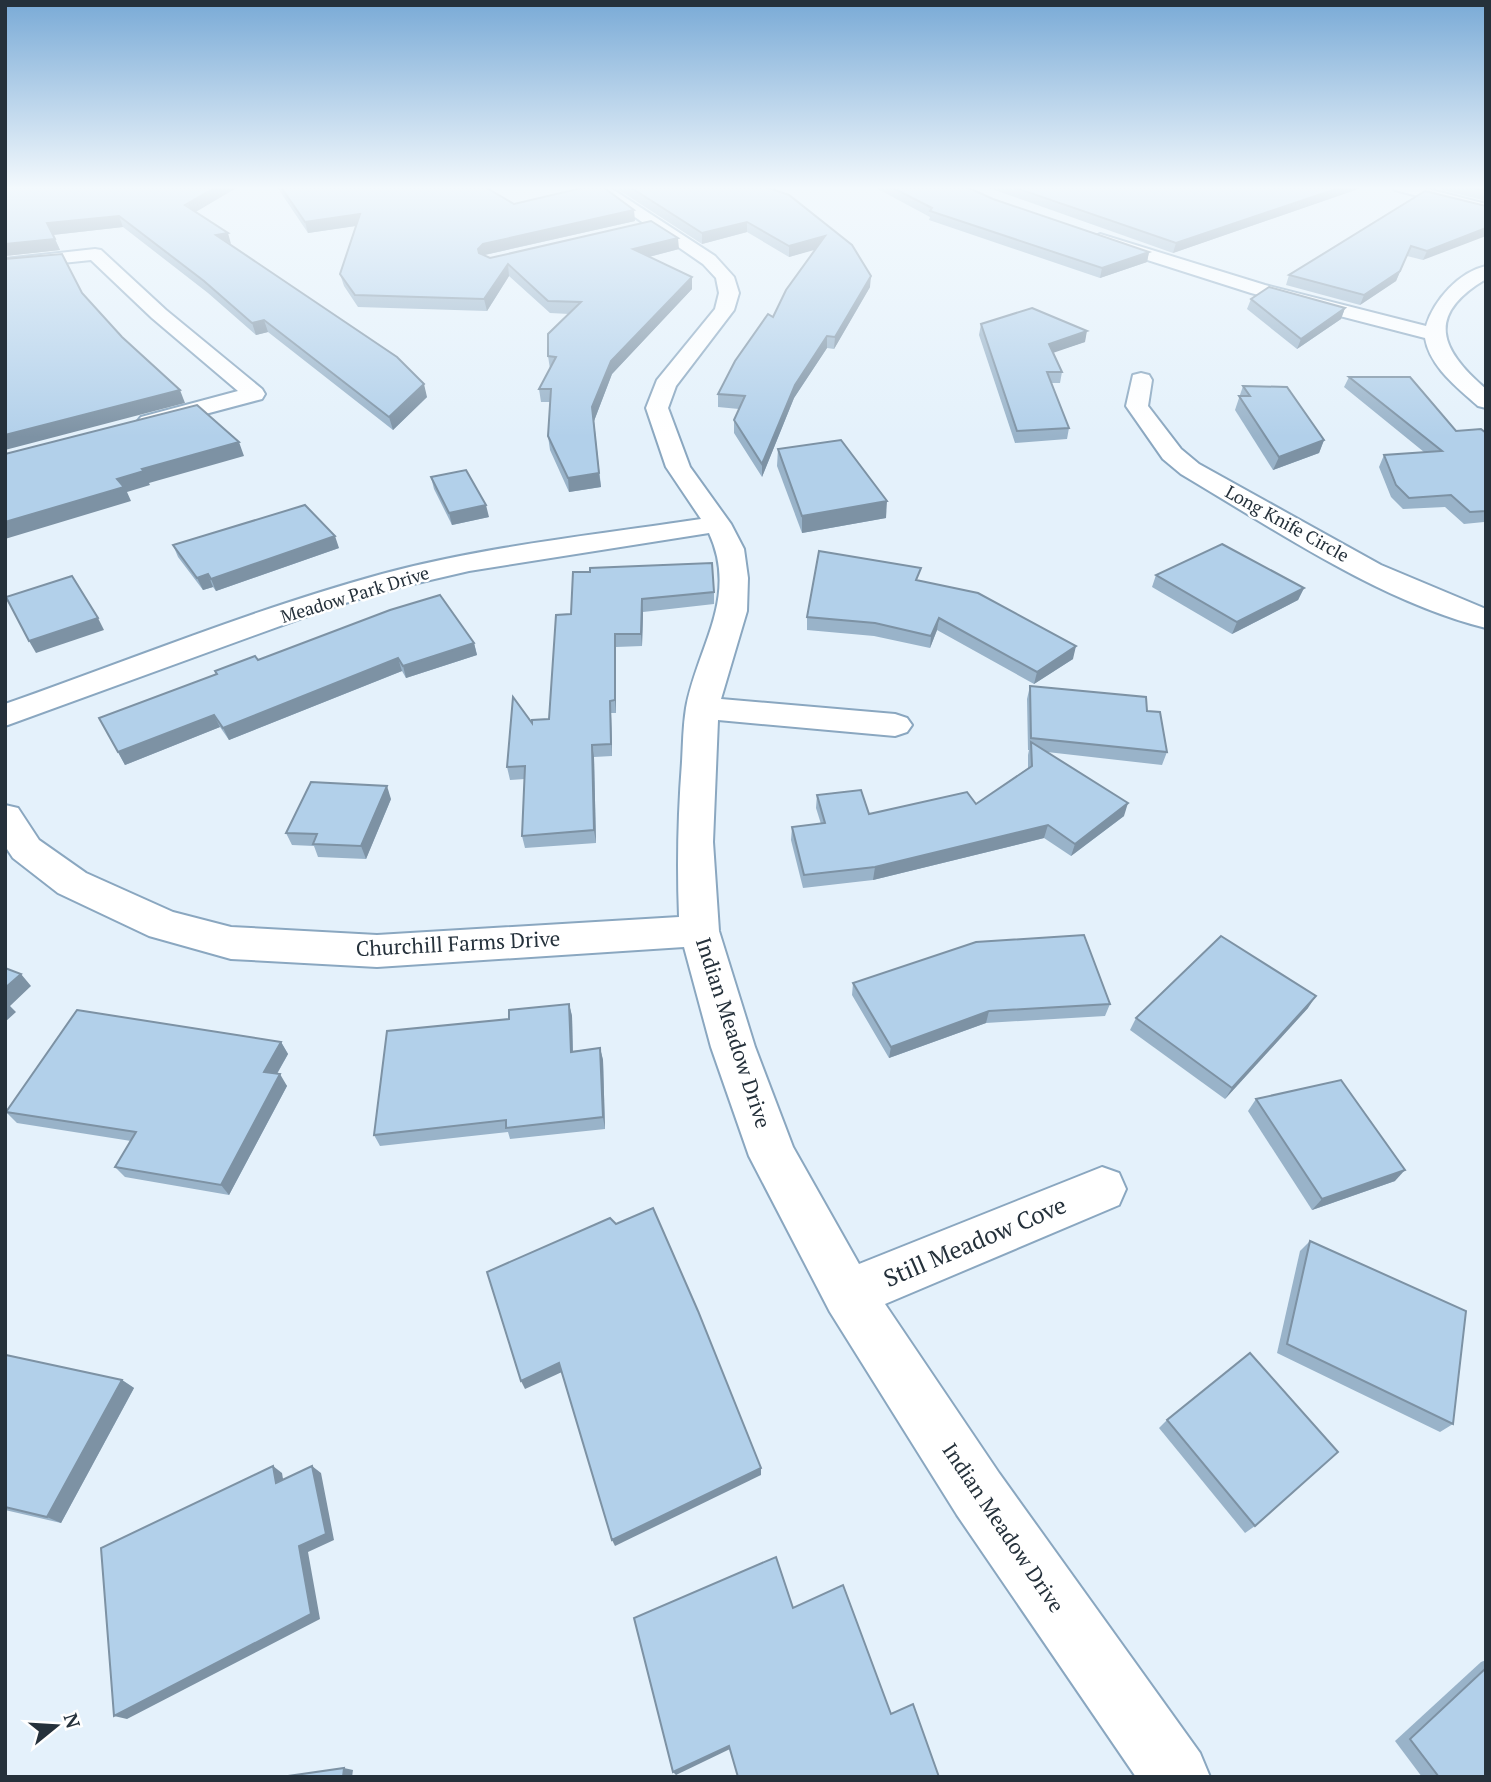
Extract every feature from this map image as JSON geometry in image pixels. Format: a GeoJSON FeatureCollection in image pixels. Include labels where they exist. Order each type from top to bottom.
{"type":"FeatureCollection","features":[{"type":"Feature","properties":{"kind":"street"},"geometry":{"type":"LineString","coordinates":[[112,270],[159,314],[254,394],[123,429]]}},
{"type":"Feature","properties":{"kind":"street","name":"Indian Meadow Drive"},"geometry":{"type":"LineString","coordinates":[[719,270],[725,277],[729,293],[724,310],[665,385],[657,408],[678,467],[718,524],[730,549],[734,578],[732,611],[702,708],[695,842],[699,930],[733,1047],[773,1156],[848,1294],[978,1493],[1176,1777]]}},
{"type":"Feature","properties":{"kind":"street"},"geometry":{"type":"LineString","coordinates":[[1198,270],[1258,289],[1435,334]]}},
{"type":"Feature","properties":{"kind":"street"},"geometry":{"type":"LineString","coordinates":[[1486,271],[1461,287],[1450,299],[1441,312],[1435,334],[1439,352],[1455,373],[1486,401]]}},
{"type":"Feature","properties":{"kind":"street","name":"Long Knife Circle"},"geometry":{"type":"LineString","coordinates":[[1140,380],[1137,406],[1172,454],[1190,469],[1384,579],[1447,607],[1486,619]]}},
{"type":"Feature","properties":{"kind":"street","name":"Meadow Park Drive"},"geometry":{"type":"LineString","coordinates":[[5,716],[326,600],[393,580],[469,563],[718,524]]}},
{"type":"Feature","properties":{"kind":"street"},"geometry":{"type":"LineString","coordinates":[[702,708],[895,725]]}},
{"type":"Feature","properties":{"kind":"street","name":"Churchill Farms Drive"},"geometry":{"type":"LineString","coordinates":[[5,817],[26,849],[72,883],[163,925],[231,943],[377,951],[699,930]]}},
{"type":"Feature","properties":{"kind":"street","name":"Still Meadow Cove"},"geometry":{"type":"LineString","coordinates":[[848,1294],[1102,1189]]}},
{"type":"Feature","properties":{"kind":"building"},"geometry":{"type":"Polygon","coordinates":[[[5,270],[70,270],[82,293],[122,337],[180,390],[5,435],[5,270]]]}},
{"type":"Feature","properties":{"kind":"building"},"geometry":{"type":"Polygon","coordinates":[[[190,270],[268,270],[397,357],[424,384],[389,417],[264,320],[252,323],[190,270]]]}},
{"type":"Feature","properties":{"kind":"building"},"geometry":{"type":"Polygon","coordinates":[[[341,270],[504,270],[484,299],[355,295],[340,274],[341,270]]]}},
{"type":"Feature","properties":{"kind":"building"},"geometry":{"type":"Polygon","coordinates":[[[515,270],[678,270],[692,277],[611,361],[592,407],[599,473],[568,478],[548,436],[551,389],[539,389],[556,357],[548,356],[548,334],[581,302],[548,301],[515,270]]]}},
{"type":"Feature","properties":{"kind":"building"},"geometry":{"type":"Polygon","coordinates":[[[800,270],[867,270],[871,276],[835,337],[827,336],[795,385],[762,464],[734,420],[745,396],[718,394],[735,361],[768,314],[773,317],[786,290],[800,270]]]}},
{"type":"Feature","properties":{"kind":"building"},"geometry":{"type":"Polygon","coordinates":[[[1297,270],[1400,270],[1364,295],[1289,275],[1297,270]]]}},
{"type":"Feature","properties":{"kind":"building"},"geometry":{"type":"Polygon","coordinates":[[[1269,287],[1345,308],[1301,339],[1251,299],[1269,287]]]}},
{"type":"Feature","properties":{"kind":"building"},"geometry":{"type":"Polygon","coordinates":[[[1032,308],[1087,331],[1049,344],[1062,372],[1047,372],[1069,428],[1017,431],[981,324],[1032,308]]]}},
{"type":"Feature","properties":{"kind":"building"},"geometry":{"type":"Polygon","coordinates":[[[1349,377],[1410,377],[1456,431],[1481,429],[1486,433],[1486,511],[1470,512],[1451,495],[1409,498],[1396,485],[1384,455],[1442,451],[1349,377]]]}},
{"type":"Feature","properties":{"kind":"building"},"geometry":{"type":"Polygon","coordinates":[[[1243,386],[1287,387],[1324,440],[1279,457],[1239,396],[1250,396],[1243,386]]]}},
{"type":"Feature","properties":{"kind":"building"},"geometry":{"type":"Polygon","coordinates":[[[197,405],[239,442],[142,469],[144,471],[117,479],[124,487],[5,522],[5,454],[197,405]]]}},
{"type":"Feature","properties":{"kind":"building"},"geometry":{"type":"Polygon","coordinates":[[[841,440],[887,501],[802,516],[778,449],[841,440]]]}},
{"type":"Feature","properties":{"kind":"building"},"geometry":{"type":"Polygon","coordinates":[[[466,470],[486,505],[449,513],[431,477],[466,470]]]}},
{"type":"Feature","properties":{"kind":"building"},"geometry":{"type":"Polygon","coordinates":[[[305,505],[335,536],[211,579],[208,574],[197,578],[173,545],[305,505]]]}},
{"type":"Feature","properties":{"kind":"building"},"geometry":{"type":"Polygon","coordinates":[[[1222,544],[1304,588],[1237,622],[1156,575],[1222,544]]]}},
{"type":"Feature","properties":{"kind":"building"},"geometry":{"type":"Polygon","coordinates":[[[819,551],[921,568],[916,580],[978,593],[1076,646],[1037,672],[939,618],[931,636],[875,623],[807,617],[819,551]]]}},
{"type":"Feature","properties":{"kind":"building"},"geometry":{"type":"Polygon","coordinates":[[[712,563],[714,592],[642,599],[641,634],[615,634],[615,700],[610,701],[611,744],[592,745],[594,830],[522,836],[525,766],[507,767],[513,697],[532,723],[532,720],[549,719],[556,615],[571,614],[573,572],[590,572],[590,568],[712,563]]]}},
{"type":"Feature","properties":{"kind":"building"},"geometry":{"type":"Polygon","coordinates":[[[72,576],[98,618],[29,641],[6,597],[72,576]]]}},
{"type":"Feature","properties":{"kind":"building"},"geometry":{"type":"Polygon","coordinates":[[[440,595],[474,643],[403,666],[398,658],[223,728],[214,715],[118,752],[99,718],[217,674],[215,671],[255,656],[258,660],[390,610],[440,595]]]}},
{"type":"Feature","properties":{"kind":"building"},"geometry":{"type":"Polygon","coordinates":[[[1030,686],[1146,697],[1147,711],[1160,712],[1167,752],[1031,738],[1030,686]]]}},
{"type":"Feature","properties":{"kind":"building"},"geometry":{"type":"Polygon","coordinates":[[[1031,742],[1128,803],[1075,844],[1048,825],[875,867],[804,875],[792,827],[825,823],[817,795],[861,790],[869,814],[967,792],[976,804],[1032,766],[1031,742]]]}},
{"type":"Feature","properties":{"kind":"building"},"geometry":{"type":"Polygon","coordinates":[[[311,782],[387,786],[361,846],[313,844],[317,834],[286,833],[311,782]]]}},
{"type":"Feature","properties":{"kind":"building"},"geometry":{"type":"Polygon","coordinates":[[[1084,935],[1110,1004],[989,1011],[891,1047],[853,983],[976,942],[1084,935]]]}},
{"type":"Feature","properties":{"kind":"building"},"geometry":{"type":"Polygon","coordinates":[[[1221,936],[1316,996],[1232,1088],[1136,1018],[1221,936]]]}},
{"type":"Feature","properties":{"kind":"building"},"geometry":{"type":"Polygon","coordinates":[[[5,968],[21,974],[5,988],[5,968]]]}},
{"type":"Feature","properties":{"kind":"building"},"geometry":{"type":"Polygon","coordinates":[[[569,1004],[571,1052],[600,1048],[603,1117],[506,1128],[506,1120],[374,1135],[387,1031],[509,1019],[509,1010],[569,1004]]]}},
{"type":"Feature","properties":{"kind":"building"},"geometry":{"type":"Polygon","coordinates":[[[77,1010],[281,1042],[264,1072],[280,1074],[221,1185],[115,1167],[136,1132],[6,1112],[77,1010]]]}},
{"type":"Feature","properties":{"kind":"building"},"geometry":{"type":"Polygon","coordinates":[[[1341,1080],[1405,1170],[1322,1199],[1256,1099],[1341,1080]]]}},
{"type":"Feature","properties":{"kind":"building"},"geometry":{"type":"Polygon","coordinates":[[[653,1208],[761,1468],[612,1540],[559,1363],[521,1381],[487,1272],[610,1218],[616,1224],[653,1208]]]}},
{"type":"Feature","properties":{"kind":"building"},"geometry":{"type":"Polygon","coordinates":[[[1310,1241],[1466,1311],[1453,1424],[1287,1344],[1310,1241]]]}},
{"type":"Feature","properties":{"kind":"building"},"geometry":{"type":"Polygon","coordinates":[[[1250,1353],[1338,1452],[1255,1526],[1167,1420],[1250,1353]]]}},
{"type":"Feature","properties":{"kind":"building"},"geometry":{"type":"Polygon","coordinates":[[[6,1355],[122,1380],[47,1517],[5,1507],[6,1355]]]}},
{"type":"Feature","properties":{"kind":"building"},"geometry":{"type":"Polygon","coordinates":[[[273,1466],[276,1483],[312,1466],[326,1534],[299,1546],[311,1614],[114,1716],[101,1548],[273,1466]]]}},
{"type":"Feature","properties":{"kind":"building"},"geometry":{"type":"Polygon","coordinates":[[[776,1557],[793,1608],[843,1585],[891,1714],[913,1704],[939,1777],[738,1777],[729,1746],[673,1772],[634,1618],[776,1557]]]}},
{"type":"Feature","properties":{"kind":"building"},"geometry":{"type":"Polygon","coordinates":[[[1486,1668],[1486,1777],[1439,1777],[1410,1739],[1486,1668]]]}},
{"type":"Feature","properties":{"kind":"building"},"geometry":{"type":"Polygon","coordinates":[[[344,1768],[343,1777],[281,1777],[344,1768]]]}}]}
